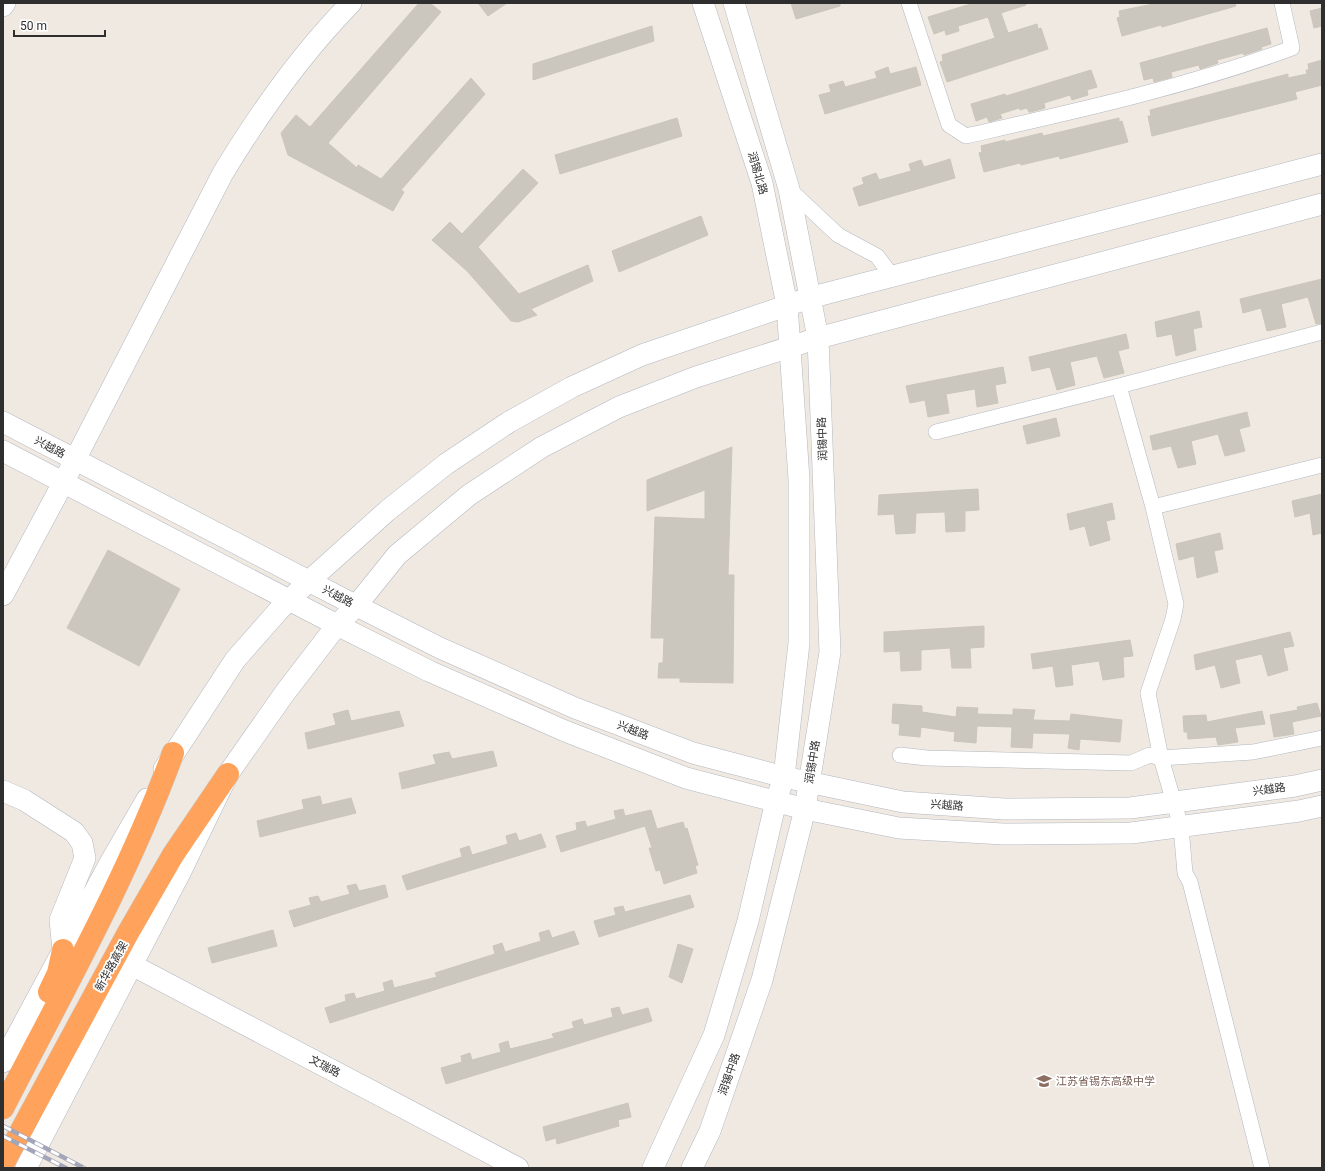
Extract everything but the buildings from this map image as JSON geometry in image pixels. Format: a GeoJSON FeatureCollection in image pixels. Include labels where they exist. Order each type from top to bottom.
{"type":"FeatureCollection","features":[{"type":"Feature","properties":{"kind":"highway"},"geometry":{"type":"LineString","coordinates":[[3,1108],[100,919],[154,805],[173,753]]}},
{"type":"Feature","properties":{"kind":"highway","name":"新华路高架"},"geometry":{"type":"LineString","coordinates":[[3,1164],[128,933],[166,868],[228,774]]}},
{"type":"Feature","properties":{"kind":"highway"},"geometry":{"type":"LineString","coordinates":[[3,1085],[58,973],[63,950]]}},
{"type":"Feature","properties":{"kind":"main road"},"geometry":{"type":"LineString","coordinates":[[3,595],[75,460],[223,173],[248,132],[284,80],[326,29],[351,3]]}},
{"type":"Feature","properties":{"kind":"main road","name":"润锡北路"},"geometry":{"type":"LineString","coordinates":[[703,3],[762,183],[787,305],[789,348]]}},
{"type":"Feature","properties":{"kind":"main road"},"geometry":{"type":"LineString","coordinates":[[734,3],[789,189],[818,338]]}},
{"type":"Feature","properties":{"kind":"main road"},"geometry":{"type":"LineString","coordinates":[[3,1062],[111,861],[173,753],[235,660],[279,610],[309,581],[387,511],[440,468],[509,422],[572,387],[642,355],[787,305],[892,276],[1322,164]]}},
{"type":"Feature","properties":{"kind":"main road"},"geometry":{"type":"LineString","coordinates":[[26,1168],[180,874],[228,774],[284,694],[337,625],[356,606],[397,555],[469,495],[542,447],[619,407],[696,377],[818,338],[1322,204]]}},
{"type":"Feature","properties":{"kind":"main road","name":"润锡中路"},"geometry":{"type":"LineString","coordinates":[[692,1168],[710,1131],[762,980],[805,809],[830,652],[818,338]]}},
{"type":"Feature","properties":{"kind":"main road"},"geometry":{"type":"LineString","coordinates":[[653,1168],[714,1035],[748,921],[776,802],[784,777],[799,643],[799,479],[789,348]]}},
{"type":"Feature","properties":{"kind":"main road","name":"兴越路"},"geometry":{"type":"LineString","coordinates":[[3,422],[356,606],[440,648],[575,708],[693,753],[809,783],[903,802],[1004,809],[1130,808],[1294,786],[1322,780]]}},
{"type":"Feature","properties":{"kind":"main road"},"geometry":{"type":"LineString","coordinates":[[3,451],[337,625],[429,671],[565,731],[686,778],[805,809],[899,828],[1003,834],[1131,833],[1299,811],[1322,806]]}},
{"type":"Feature","properties":{"kind":"main road"},"geometry":{"type":"LineString","coordinates":[[3,791],[37,809],[74,832],[82,843],[85,858],[60,920],[63,950]]}},
{"type":"Feature","properties":{"kind":"main road"},"geometry":{"type":"LineString","coordinates":[[3,808],[14,806],[37,809]]}},
{"type":"Feature","properties":{"kind":"main road","name":"文瑞路"},"geometry":{"type":"LineString","coordinates":[[132,965],[518,1168]]}},
{"type":"Feature","properties":{"kind":"street"},"geometry":{"type":"LineString","coordinates":[[909,3],[950,125],[966,136],[1078,111],[1235,69],[1292,48],[1282,3]]}},
{"type":"Feature","properties":{"kind":"street"},"geometry":{"type":"LineString","coordinates":[[789,189],[838,234],[877,256],[892,276]]}},
{"type":"Feature","properties":{"kind":"street"},"geometry":{"type":"LineString","coordinates":[[936,432],[1119,386],[1322,332]]}},
{"type":"Feature","properties":{"kind":"street"},"geometry":{"type":"LineString","coordinates":[[1119,386],[1153,507],[1176,604],[1173,619],[1148,693],[1161,758],[1181,827],[1185,872],[1190,882],[1262,1168]]}},
{"type":"Feature","properties":{"kind":"street"},"geometry":{"type":"LineString","coordinates":[[1153,507],[1322,465]]}},
{"type":"Feature","properties":{"kind":"street"},"geometry":{"type":"LineString","coordinates":[[900,755],[927,758],[1131,762],[1150,756],[1161,758],[1253,752],[1322,738]]}},
{"type":"Feature","properties":{"kind":"railway"},"geometry":{"type":"LineString","coordinates":[[3,1126],[84,1168]]}},
{"type":"Feature","properties":{"kind":"railway"},"geometry":{"type":"LineString","coordinates":[[3,1136],[66,1168]]}},
{"type":"Feature","properties":{"kind":"place","name":"江苏省锡东高级中学"},"geometry":{"type":"Point","coordinates":[1044,1081]}}]}
